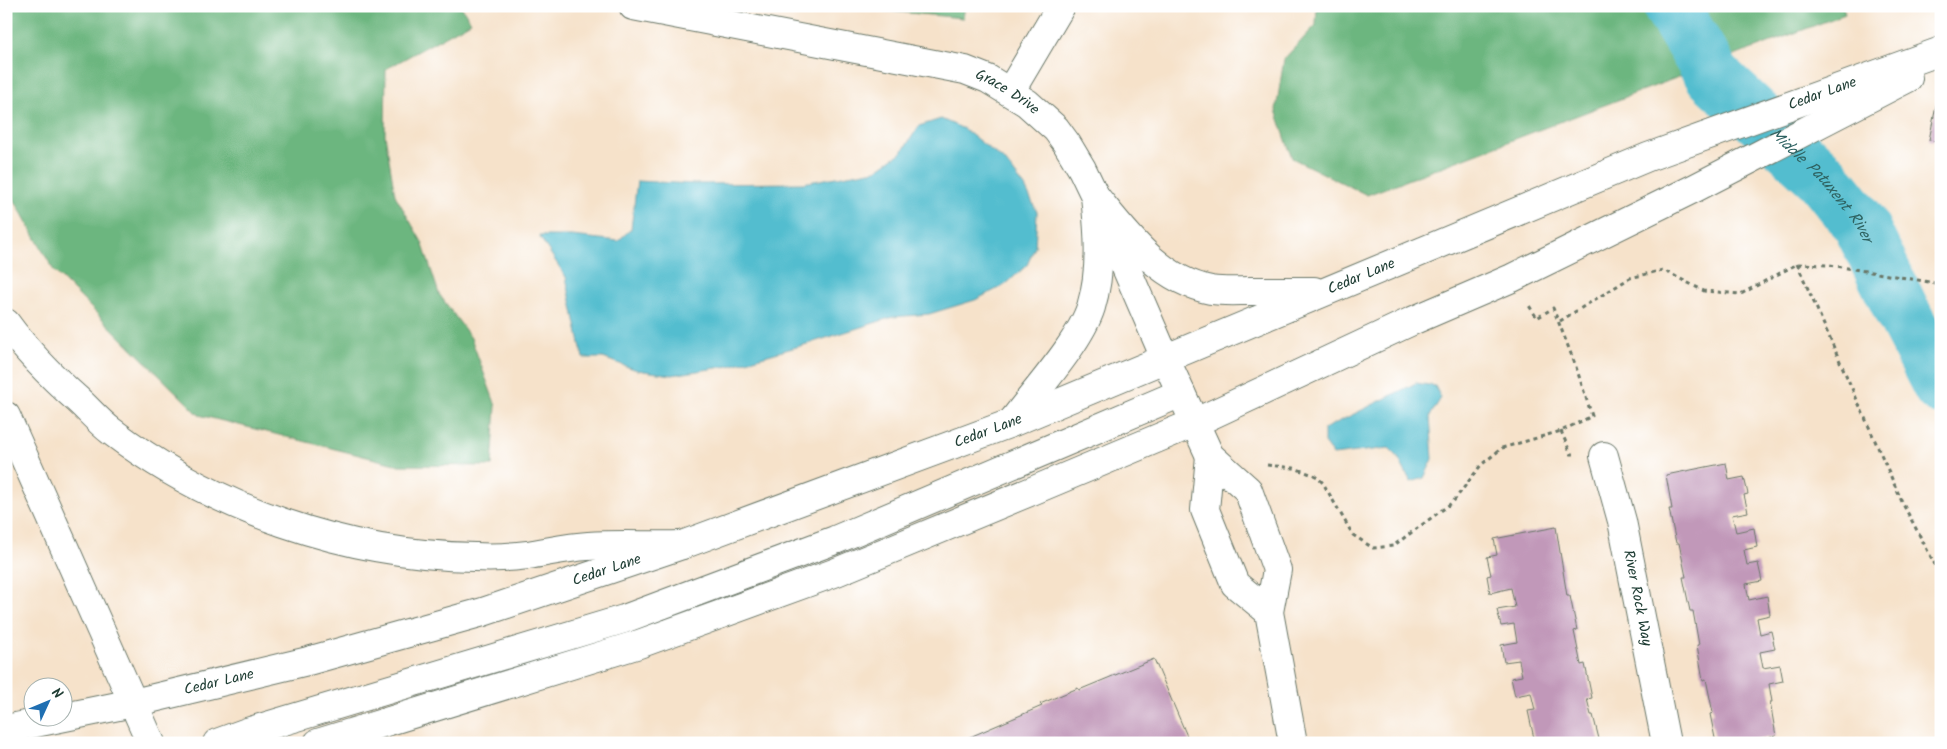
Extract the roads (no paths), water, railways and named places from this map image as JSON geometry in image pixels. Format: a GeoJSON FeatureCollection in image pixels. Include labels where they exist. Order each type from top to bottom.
{"type":"FeatureCollection","features":[{"type":"Feature","properties":{"kind":"main road","name":"Grace Drive"},"geometry":{"type":"LineString","coordinates":[[633,6],[965,70],[1010,92],[1027,103],[1056,129],[1082,169],[1210,456]]}},
{"type":"Feature","properties":{"kind":"main road"},"geometry":{"type":"LineString","coordinates":[[1010,92],[1060,6]]}},
{"type":"Feature","properties":{"kind":"main road","name":"Cedar Lane"},"geometry":{"type":"LineString","coordinates":[[6,729],[133,703],[308,661],[483,612],[682,546],[1011,423],[1648,157],[1941,51]]}},
{"type":"Feature","properties":{"kind":"main road","name":"Cedar Lane"},"geometry":{"type":"LineString","coordinates":[[318,743],[648,641],[834,573],[1194,423],[1412,321],[1512,278],[1695,188],[1941,62]]}},
{"type":"Feature","properties":{"kind":"main road"},"geometry":{"type":"LineString","coordinates":[[1095,196],[1133,242],[1159,267],[1188,282],[1211,290],[1231,292],[1329,291]]}},
{"type":"Feature","properties":{"kind":"main road"},"geometry":{"type":"LineString","coordinates":[[1011,423],[1074,339],[1090,308],[1098,273],[1100,237],[1095,196]]}},
{"type":"Feature","properties":{"kind":"main road"},"geometry":{"type":"LineString","coordinates":[[6,323],[16,337],[55,380],[111,430],[168,469],[224,499],[294,527],[350,542],[416,554],[476,558],[525,556],[587,546],[682,546]]}},
{"type":"Feature","properties":{"kind":"main road"},"geometry":{"type":"LineString","coordinates":[[217,743],[247,732],[624,618],[836,540],[1181,393]]}},
{"type":"Feature","properties":{"kind":"main road"},"geometry":{"type":"LineString","coordinates":[[6,416],[151,743]]}},
{"type":"Feature","properties":{"kind":"main road"},"geometry":{"type":"LineString","coordinates":[[1210,456],[1205,510],[1235,584],[1268,612]]}},
{"type":"Feature","properties":{"kind":"main road"},"geometry":{"type":"LineString","coordinates":[[1210,456],[1248,490],[1278,570],[1268,612],[1293,743]]}},
{"type":"Feature","properties":{"kind":"main road","name":"River Rock Way"},"geometry":{"type":"LineString","coordinates":[[1604,456],[1622,521],[1666,743]]}},
{"type":"Feature","properties":{"kind":"water"},"geometry":{"type":"Polygon","coordinates":[[[941,119],[964,129],[1005,161],[1025,187],[1037,212],[1035,247],[1027,265],[1005,285],[975,300],[929,314],[893,317],[729,366],[672,375],[637,370],[603,358],[583,358],[566,277],[539,236],[572,236],[618,241],[631,229],[637,181],[694,184],[803,183],[876,170],[902,152],[919,126],[941,119]]]}},
{"type":"Feature","properties":{"kind":"water"},"geometry":{"type":"Polygon","coordinates":[[[1416,383],[1435,386],[1441,398],[1430,416],[1433,459],[1424,478],[1411,482],[1397,456],[1389,448],[1333,455],[1324,443],[1324,429],[1416,383]]]}},
{"type":"Feature","properties":{"kind":"waterway","name":"Middle Patuxent River"},"geometry":{"type":"LineString","coordinates":[[1671,6],[1713,76],[1823,178],[1860,224],[1941,387]]}}]}
